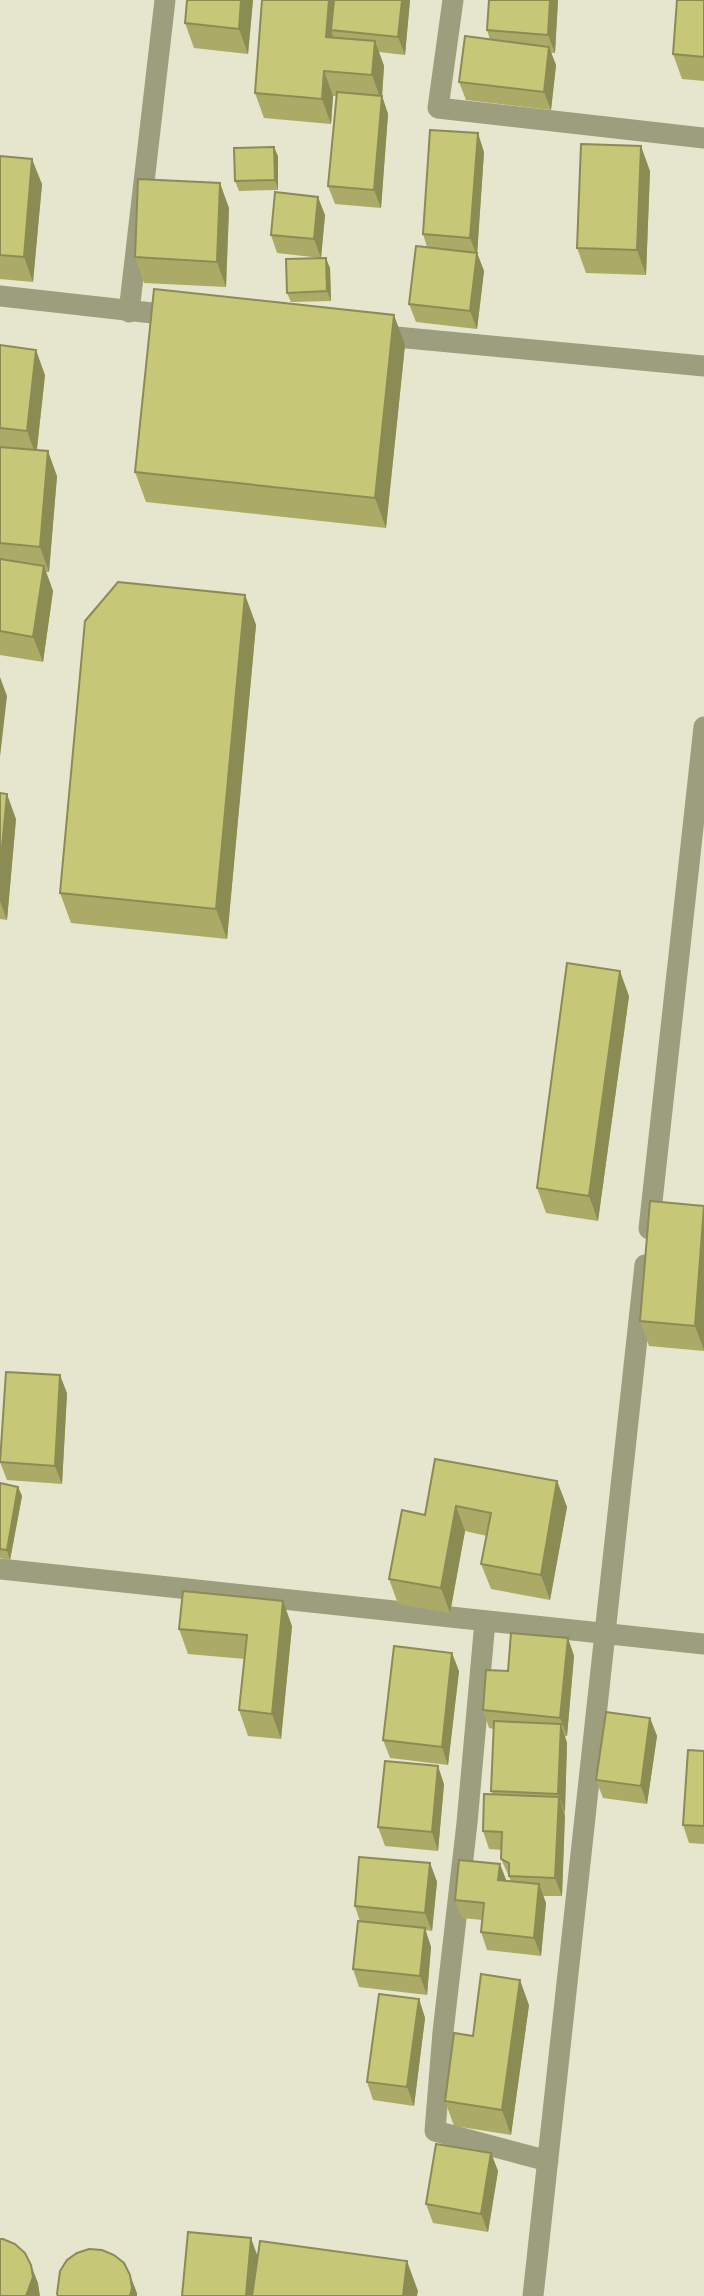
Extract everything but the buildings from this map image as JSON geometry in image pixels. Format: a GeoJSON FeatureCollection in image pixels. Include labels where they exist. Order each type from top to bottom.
{"type":"FeatureCollection","features":[{"type":"Feature","properties":{"kind":"street"},"geometry":{"type":"LineString","coordinates":[[129,312],[165,0]]}},
{"type":"Feature","properties":{"kind":"street"},"geometry":{"type":"LineString","coordinates":[[453,0],[438,108],[704,138]]}},
{"type":"Feature","properties":{"kind":"street"},"geometry":{"type":"LineString","coordinates":[[0,296],[198,318]]}},
{"type":"Feature","properties":{"kind":"street"},"geometry":{"type":"LineString","coordinates":[[348,332],[704,366]]}},
{"type":"Feature","properties":{"kind":"street"},"geometry":{"type":"LineString","coordinates":[[533,2296],[704,727]]}},
{"type":"Feature","properties":{"kind":"street"},"geometry":{"type":"LineString","coordinates":[[0,1569],[704,1644]]}},
{"type":"Feature","properties":{"kind":"street"},"geometry":{"type":"LineString","coordinates":[[485,1621],[435,2131],[548,2161]]}}]}
